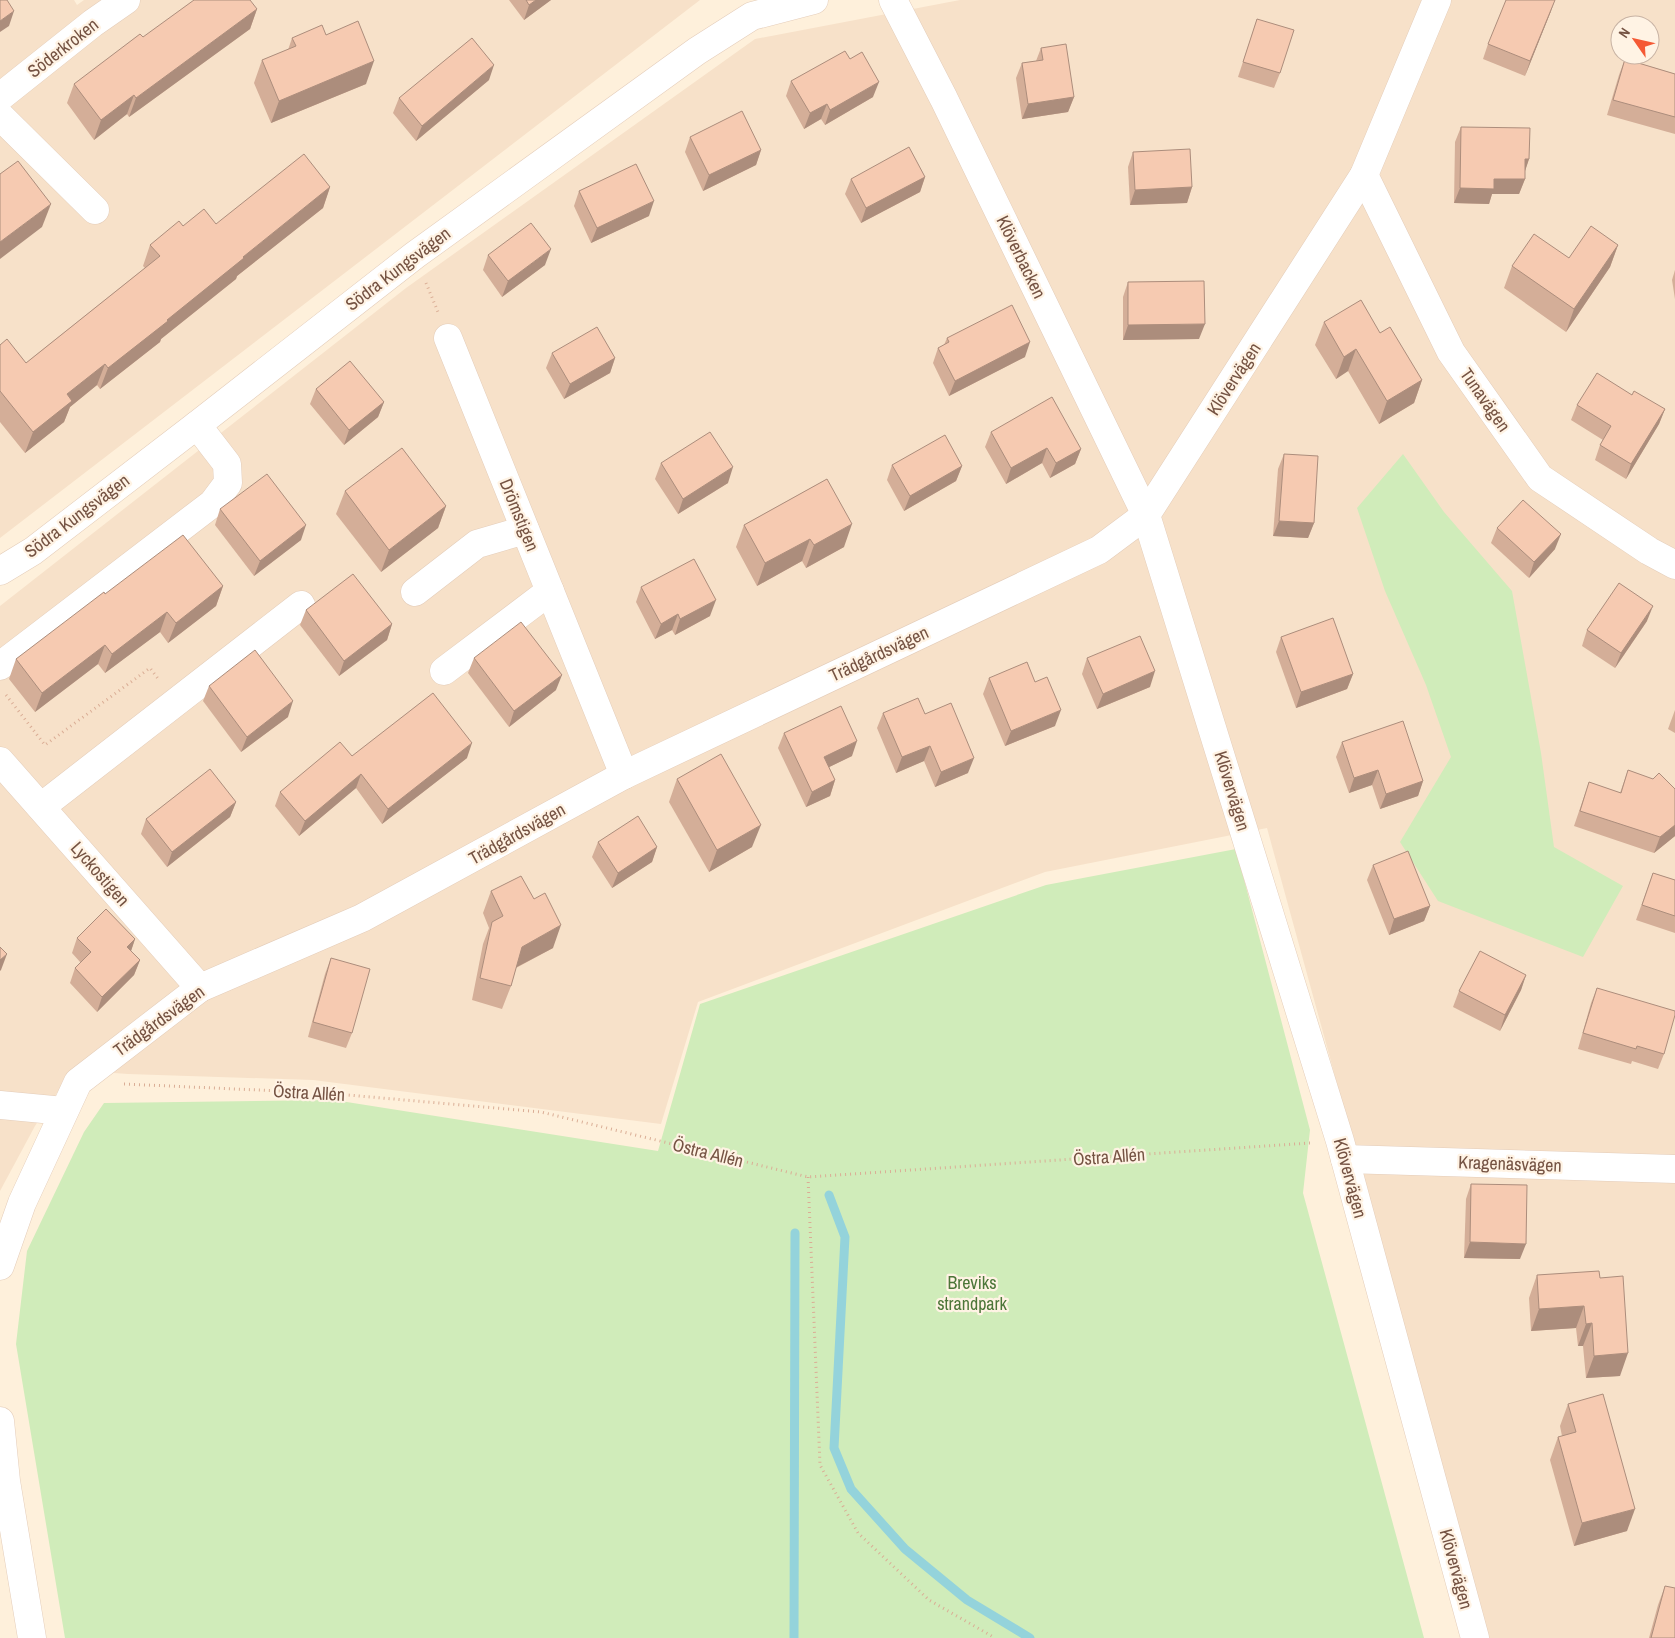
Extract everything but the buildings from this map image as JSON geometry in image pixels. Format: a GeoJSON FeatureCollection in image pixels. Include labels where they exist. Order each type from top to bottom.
{"type":"FeatureCollection","features":[{"type":"Feature","properties":{"kind":"street","name":"Söderkroken"},"geometry":{"type":"LineString","coordinates":[[0,97],[93,23],[126,0]]}},
{"type":"Feature","properties":{"kind":"street","name":"Södra Kungsvägen"},"geometry":{"type":"LineString","coordinates":[[0,571],[33,551],[415,255],[697,51],[748,8],[814,0]]}},
{"type":"Feature","properties":{"kind":"street","name":"Klöverbacken"},"geometry":{"type":"LineString","coordinates":[[893,0],[944,99],[1146,515]]}},
{"type":"Feature","properties":{"kind":"street","name":"Klövervägen"},"geometry":{"type":"LineString","coordinates":[[1438,0],[1364,175],[1146,515],[1343,1150],[1475,1638]]}},
{"type":"Feature","properties":{"kind":"street"},"geometry":{"type":"LineString","coordinates":[[0,116],[95,210]]}},
{"type":"Feature","properties":{"kind":"street","name":"Tunavägen"},"geometry":{"type":"LineString","coordinates":[[1364,175],[1452,352],[1540,478],[1649,552],[1675,565]]}},
{"type":"Feature","properties":{"kind":"street","name":"Drömstigen"},"geometry":{"type":"LineString","coordinates":[[448,338],[624,775]]}},
{"type":"Feature","properties":{"kind":"street"},"geometry":{"type":"LineString","coordinates":[[0,666],[214,503],[228,483],[227,464],[197,425]]}},
{"type":"Feature","properties":{"kind":"street","name":"Trädgårdsvägen"},"geometry":{"type":"LineString","coordinates":[[0,1266],[22,1203],[78,1082],[200,988],[362,918],[624,775],[1099,550],[1146,515]]}},
{"type":"Feature","properties":{"kind":"street"},"geometry":{"type":"LineString","coordinates":[[415,592],[477,544],[525,530]]}},
{"type":"Feature","properties":{"kind":"street"},"geometry":{"type":"LineString","coordinates":[[444,672],[550,592]]}},
{"type":"Feature","properties":{"kind":"street"},"geometry":{"type":"LineString","coordinates":[[41,807],[301,605]]}},
{"type":"Feature","properties":{"kind":"street","name":"Lyckostigen"},"geometry":{"type":"LineString","coordinates":[[0,761],[200,988]]}},
{"type":"Feature","properties":{"kind":"street"},"geometry":{"type":"LineString","coordinates":[[0,1105],[64,1111]]}},
{"type":"Feature","properties":{"kind":"street","name":"Kragenäsvägen"},"geometry":{"type":"LineString","coordinates":[[1343,1150],[1675,1169]]}},
{"type":"Feature","properties":{"kind":"street"},"geometry":{"type":"LineString","coordinates":[[0,1421],[6,1481],[32,1638]]}},
{"type":"Feature","properties":{"kind":"path"},"geometry":{"type":"LineString","coordinates":[[415,255],[448,338]]}},
{"type":"Feature","properties":{"kind":"path"},"geometry":{"type":"LineString","coordinates":[[6,694],[45,745],[150,668]]}},
{"type":"Feature","properties":{"kind":"path","name":"Östra Allén"},"geometry":{"type":"LineString","coordinates":[[78,1082],[324,1093],[540,1112],[808,1178],[1343,1150]]}},
{"type":"Feature","properties":{"kind":"path"},"geometry":{"type":"LineString","coordinates":[[808,1178],[820,1465],[858,1533],[929,1600],[995,1638]]}},
{"type":"Feature","properties":{"kind":"shaded area"},"geometry":{"type":"Polygon","coordinates":[[[0,0],[74,0],[77,5],[84,0],[700,0],[0,538],[0,0]]]}},
{"type":"Feature","properties":{"kind":"shaded area"},"geometry":{"type":"Polygon","coordinates":[[[960,0],[1675,0],[1675,1638],[1489,1638],[1267,828],[1045,872],[698,1002],[661,1124],[313,1080],[128,1074],[72,1070],[35,1126],[0,1191],[0,606],[406,288],[755,39],[960,0]]]}},
{"type":"Feature","properties":{"kind":"green space"},"geometry":{"type":"Polygon","coordinates":[[[1403,454],[1444,512],[1512,591],[1541,753],[1554,847],[1623,886],[1583,957],[1438,901],[1400,842],[1451,757],[1426,685],[1385,591],[1357,508],[1403,454]]]}},
{"type":"Feature","properties":{"kind":"green space","name":"Breviks strandpark"},"geometry":{"type":"Polygon","coordinates":[[[1236,849],[1310,1130],[1303,1193],[1424,1638],[65,1638],[16,1344],[27,1251],[84,1132],[104,1103],[334,1100],[658,1151],[700,1004],[1046,885],[1236,849]]]}},
{"type":"Feature","properties":{"kind":"waterway"},"geometry":{"type":"LineString","coordinates":[[829,1195],[845,1237],[834,1448],[851,1489],[905,1549],[967,1600],[1030,1638]]}},
{"type":"Feature","properties":{"kind":"waterway"},"geometry":{"type":"LineString","coordinates":[[794,1638],[795,1233]]}}]}
